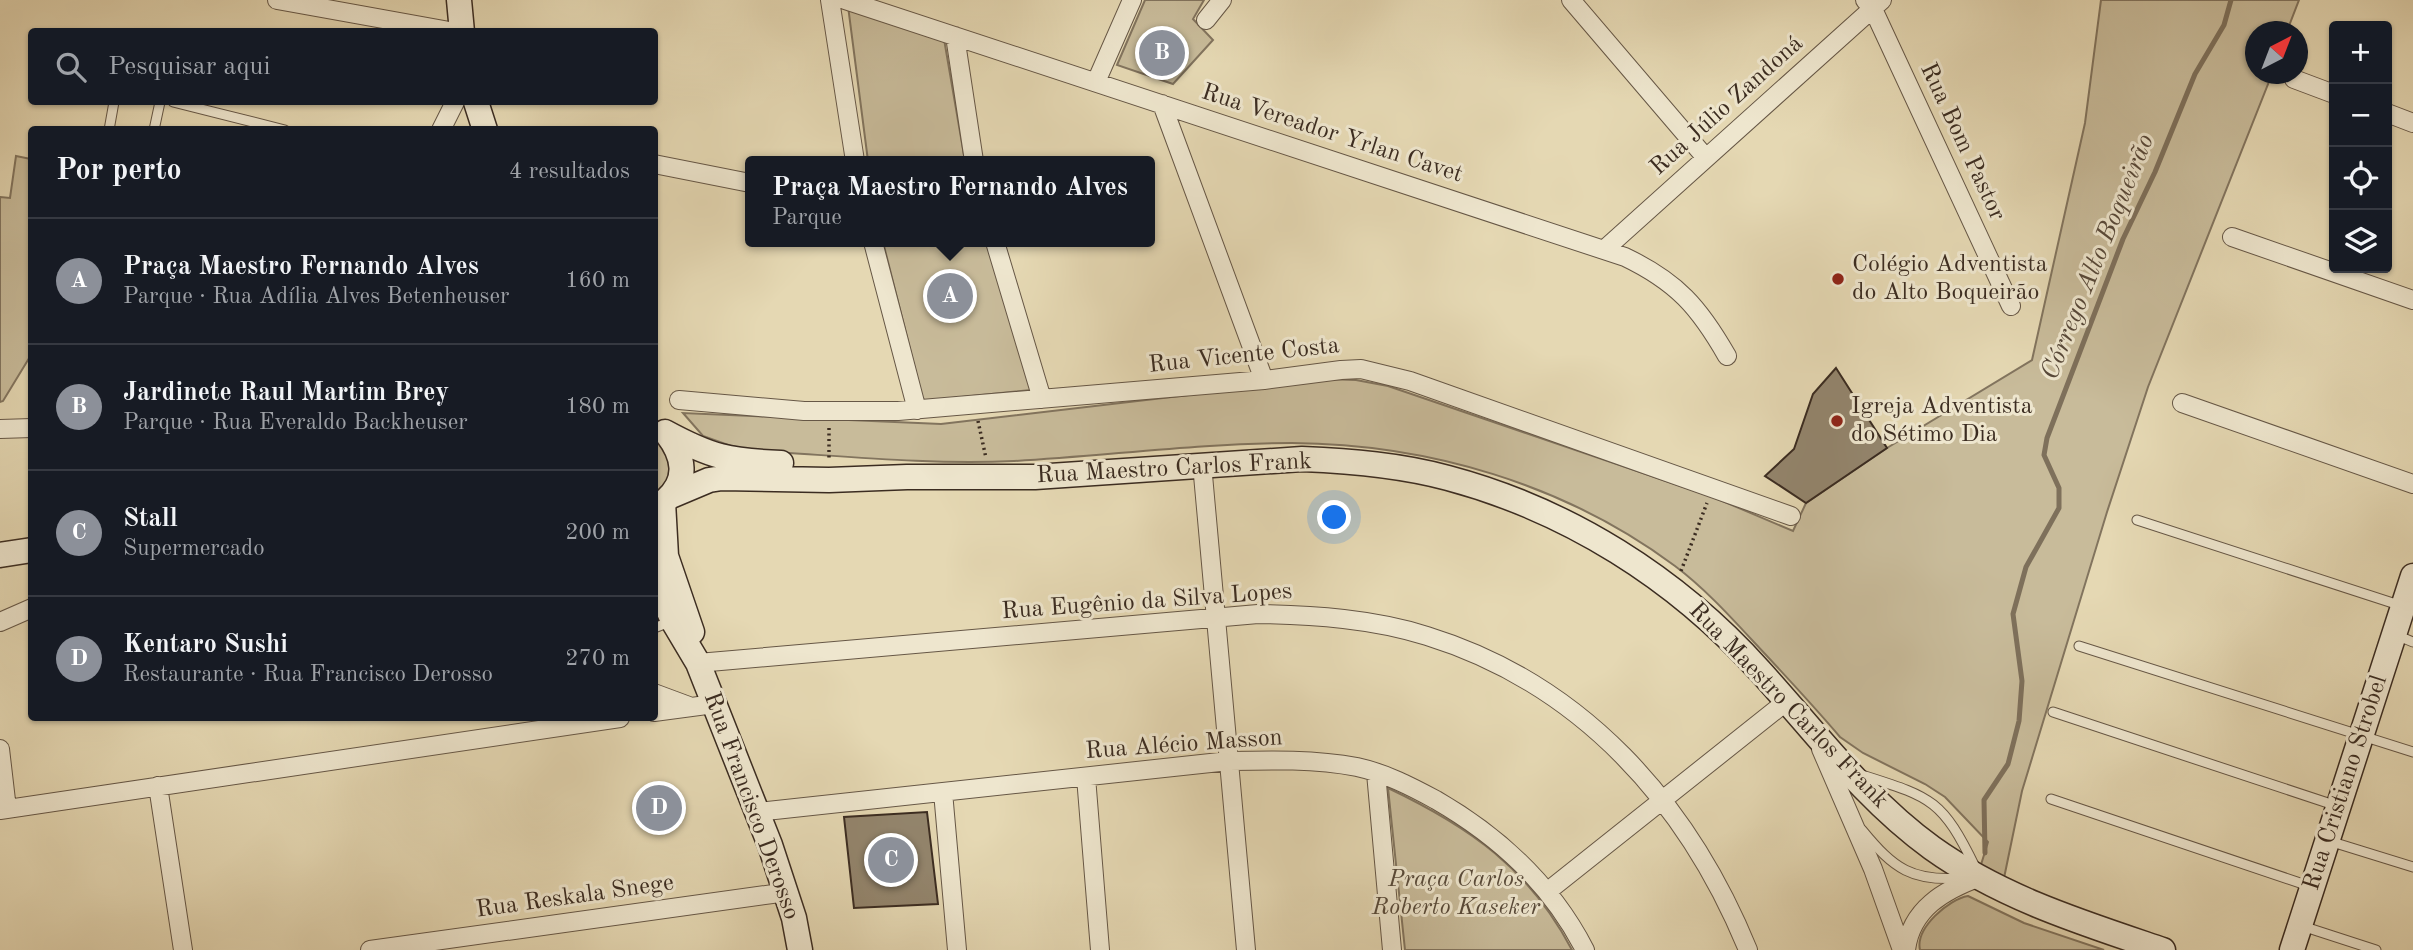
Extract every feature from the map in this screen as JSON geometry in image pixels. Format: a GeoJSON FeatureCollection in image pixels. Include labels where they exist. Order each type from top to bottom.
{"type":"FeatureCollection","features":[{"type":"Feature","properties":{"kind":"main road"},"geometry":{"type":"LineString","coordinates":[[459,0],[462,28]]}},
{"type":"Feature","properties":{"kind":"main road"},"geometry":{"type":"LineString","coordinates":[[477,105],[484,126]]}},
{"type":"Feature","properties":{"kind":"main road"},"geometry":{"type":"LineString","coordinates":[[660,429],[677,447],[682,464],[680,482],[663,502]]}},
{"type":"Feature","properties":{"kind":"main road","name":"Rua Maestro Carlos Frank"},"geometry":{"type":"LineString","coordinates":[[660,429],[708,454],[725,459],[829,465],[906,477]]}},
{"type":"Feature","properties":{"kind":"main road","name":"Rua Maestro Carlos Frank"},"geometry":{"type":"LineString","coordinates":[[663,502],[709,480],[722,478],[990,478],[1302,459],[1406,469],[1486,489],[1558,519],[1610,547],[1674,590],[1728,636],[1847,770],[1923,841],[1980,877],[2042,908],[2164,950]]}},
{"type":"Feature","properties":{"kind":"main road","name":"Rua Francisco Derosso"},"geometry":{"type":"LineString","coordinates":[[663,502],[666,556],[687,612],[698,663],[703,705],[757,812],[787,892],[800,950]]}},
{"type":"Feature","properties":{"kind":"main road"},"geometry":{"type":"LineString","coordinates":[[0,555],[28,551]]}},
{"type":"Feature","properties":{"kind":"main road","name":"Rua Cristiano Strobel"},"geometry":{"type":"LineString","coordinates":[[2292,950],[2362,735],[2404,638],[2403,606],[2413,576]]}},
{"type":"Feature","properties":{"kind":"main road","name":"Rua Francisco Derosso"},"geometry":{"type":"LineString","coordinates":[[658,596],[664,624],[698,663]]}},
{"type":"Feature","properties":{"kind":"street"},"geometry":{"type":"LineString","coordinates":[[277,0],[433,28]]}},
{"type":"Feature","properties":{"kind":"street"},"geometry":{"type":"LineString","coordinates":[[830,0],[854,156]]}},
{"type":"Feature","properties":{"kind":"street","name":"Rua Vereador Yrlan Cavet"},"geometry":{"type":"LineString","coordinates":[[845,0],[1605,249],[1643,266],[1687,297],[1702,315],[1727,356]]}},
{"type":"Feature","properties":{"kind":"street"},"geometry":{"type":"LineString","coordinates":[[1096,82],[1132,0]]}},
{"type":"Feature","properties":{"kind":"street"},"geometry":{"type":"LineString","coordinates":[[1206,20],[1222,0]]}},
{"type":"Feature","properties":{"kind":"street"},"geometry":{"type":"LineString","coordinates":[[1571,0],[1706,158]]}},
{"type":"Feature","properties":{"kind":"street","name":"Rua Júlio Zandoná"},"geometry":{"type":"LineString","coordinates":[[1605,249],[1873,3]]}},
{"type":"Feature","properties":{"kind":"street","name":"Rua Bom Pastor"},"geometry":{"type":"LineString","coordinates":[[1873,3],[2011,306]]}},
{"type":"Feature","properties":{"kind":"street"},"geometry":{"type":"LineString","coordinates":[[955,36],[973,156]]}},
{"type":"Feature","properties":{"kind":"street"},"geometry":{"type":"LineString","coordinates":[[2307,84],[2329,92]]}},
{"type":"Feature","properties":{"kind":"street"},"geometry":{"type":"LineString","coordinates":[[1162,104],[1264,380]]}},
{"type":"Feature","properties":{"kind":"street"},"geometry":{"type":"LineString","coordinates":[[443,126],[454,105]]}},
{"type":"Feature","properties":{"kind":"street"},"geometry":{"type":"LineString","coordinates":[[2392,115],[2413,122]]}},
{"type":"Feature","properties":{"kind":"street"},"geometry":{"type":"LineString","coordinates":[[658,165],[745,182]]}},
{"type":"Feature","properties":{"kind":"street"},"geometry":{"type":"LineString","coordinates":[[2232,237],[2413,300]]}},
{"type":"Feature","properties":{"kind":"street"},"geometry":{"type":"LineString","coordinates":[[874,247],[918,410]]}},
{"type":"Feature","properties":{"kind":"street"},"geometry":{"type":"LineString","coordinates":[[996,247],[1042,399]]}},
{"type":"Feature","properties":{"kind":"street","name":"Rua Vicente Costa"},"geometry":{"type":"LineString","coordinates":[[679,400],[752,408],[829,412],[918,410],[1361,369],[1383,373],[1791,516]]}},
{"type":"Feature","properties":{"kind":"street"},"geometry":{"type":"LineString","coordinates":[[2182,403],[2413,484]]}},
{"type":"Feature","properties":{"kind":"street"},"geometry":{"type":"LineString","coordinates":[[0,429],[28,428]]}},
{"type":"Feature","properties":{"kind":"street"},"geometry":{"type":"LineString","coordinates":[[1202,464],[1246,950]]}},
{"type":"Feature","properties":{"kind":"street"},"geometry":{"type":"LineString","coordinates":[[0,622],[28,610]]}},
{"type":"Feature","properties":{"kind":"street","name":"Rua Eugênio da Silva Lopes"},"geometry":{"type":"LineString","coordinates":[[698,663],[1271,614],[1339,619],[1424,635],[1462,648],[1536,687],[1575,714],[1625,756],[1663,800],[1718,885],[1748,950]]}},
{"type":"Feature","properties":{"kind":"street"},"geometry":{"type":"LineString","coordinates":[[658,697],[703,705]]}},
{"type":"Feature","properties":{"kind":"street"},"geometry":{"type":"LineString","coordinates":[[1548,891],[1787,701]]}},
{"type":"Feature","properties":{"kind":"street"},"geometry":{"type":"LineString","coordinates":[[0,749],[3,810],[600,721]]}},
{"type":"Feature","properties":{"kind":"street"},"geometry":{"type":"LineString","coordinates":[[1815,734],[1873,869],[1904,950]]}},
{"type":"Feature","properties":{"kind":"street","name":"Rua Alécio Masson"},"geometry":{"type":"LineString","coordinates":[[757,812],[1229,761],[1312,762],[1358,768],[1426,795],[1476,826],[1522,863],[1548,891],[1585,950]]}},
{"type":"Feature","properties":{"kind":"street"},"geometry":{"type":"LineString","coordinates":[[1376,773],[1392,950]]}},
{"type":"Feature","properties":{"kind":"street"},"geometry":{"type":"LineString","coordinates":[[1086,776],[1100,950]]}},
{"type":"Feature","properties":{"kind":"street"},"geometry":{"type":"LineString","coordinates":[[158,786],[183,950]]}},
{"type":"Feature","properties":{"kind":"street"},"geometry":{"type":"LineString","coordinates":[[943,792],[957,950]]}},
{"type":"Feature","properties":{"kind":"street"},"geometry":{"type":"LineString","coordinates":[[1904,950],[1913,923],[1926,907],[1942,894],[1980,877]]}},
{"type":"Feature","properties":{"kind":"street","name":"Rua Reskala Snege"},"geometry":{"type":"LineString","coordinates":[[370,950],[787,892]]}},
{"type":"Feature","properties":{"kind":"lane"},"geometry":{"type":"LineString","coordinates":[[110,126],[113,105]]}},
{"type":"Feature","properties":{"kind":"lane"},"geometry":{"type":"LineString","coordinates":[[155,126],[159,105]]}},
{"type":"Feature","properties":{"kind":"lane"},"geometry":{"type":"LineString","coordinates":[[185,105],[269,126]]}},
{"type":"Feature","properties":{"kind":"lane"},"geometry":{"type":"LineString","coordinates":[[2137,520],[2403,606]]}},
{"type":"Feature","properties":{"kind":"lane"},"geometry":{"type":"LineString","coordinates":[[2079,646],[2413,752]]}},
{"type":"Feature","properties":{"kind":"lane"},"geometry":{"type":"LineString","coordinates":[[2053,712],[2338,807]]}},
{"type":"Feature","properties":{"kind":"lane"},"geometry":{"type":"LineString","coordinates":[[1847,770],[1913,792],[1937,806],[1957,830],[1980,877],[1943,880],[1914,875],[1886,857],[1849,814]]}},
{"type":"Feature","properties":{"kind":"lane"},"geometry":{"type":"LineString","coordinates":[[2052,799],[2312,887]]}},
{"type":"Feature","properties":{"kind":"lane"},"geometry":{"type":"LineString","coordinates":[[2328,840],[2413,867]]}},
{"type":"Feature","properties":{"kind":"lane"},"geometry":{"type":"LineString","coordinates":[[2300,925],[2376,950]]}},
{"type":"Feature","properties":{"kind":"path"},"geometry":{"type":"LineString","coordinates":[[975,405],[990,478]]}},
{"type":"Feature","properties":{"kind":"path"},"geometry":{"type":"LineString","coordinates":[[829,412],[829,465]]}},
{"type":"Feature","properties":{"kind":"path"},"geometry":{"type":"LineString","coordinates":[[1674,590],[1713,488]]}},
{"type":"Feature","properties":{"kind":"green space"},"geometry":{"type":"Polygon","coordinates":[[[1145,0],[1204,0],[1193,19],[1213,40],[1173,84],[1117,65],[1145,0]]]}},
{"type":"Feature","properties":{"kind":"green space"},"geometry":{"type":"Polygon","coordinates":[[[2101,0],[2299,0],[2291,21],[2245,21],[2245,84],[2268,84],[2148,387],[2022,791],[2004,878],[1980,868],[1988,842],[1945,797],[1863,753],[1840,737],[1734,620],[1675,566],[1633,537],[1588,512],[1493,474],[1394,451],[1292,443],[1222,445],[982,462],[759,451],[731,446],[703,436],[683,413],[941,424],[1325,379],[1356,380],[1388,386],[1713,497],[1793,531],[1806,503],[1887,448],[2032,360],[2085,123],[2101,0]]]}},
{"type":"Feature","properties":{"kind":"green space"},"geometry":{"type":"Polygon","coordinates":[[[848,6],[944,39],[964,156],[867,156],[848,6]]]}},
{"type":"Feature","properties":{"kind":"green space"},"geometry":{"type":"Polygon","coordinates":[[[16,156],[28,158],[28,360],[0,402],[0,197],[10,198],[16,156]]]}},
{"type":"Feature","properties":{"kind":"green space"},"geometry":{"type":"Polygon","coordinates":[[[884,247],[988,247],[1031,390],[923,401],[884,247]]]}},
{"type":"Feature","properties":{"kind":"green space"},"geometry":{"type":"Polygon","coordinates":[[[658,441],[671,459],[667,485],[658,494],[658,441]]]}},
{"type":"Feature","properties":{"kind":"green space","name":"Praça Carlos Roberto Kaseker"},"geometry":{"type":"Polygon","coordinates":[[[1388,788],[1445,818],[1495,853],[1537,896],[1572,950],[1405,950],[1388,788]]]}},
{"type":"Feature","properties":{"kind":"green space"},"geometry":{"type":"Polygon","coordinates":[[[1968,896],[2024,923],[2104,950],[1920,950],[1923,933],[1935,916],[1960,898],[1968,896]]]}},
{"type":"Feature","properties":{"kind":"building","name":"Igreja Adventista do Sétimo Dia"},"geometry":{"type":"Polygon","coordinates":[[[1836,368],[1887,448],[1806,503],[1765,476],[1794,449],[1813,394],[1836,368]]]}},
{"type":"Feature","properties":{"kind":"building"},"geometry":{"type":"Polygon","coordinates":[[[927,812],[938,904],[854,908],[844,817],[927,812]]]}},
{"type":"Feature","properties":{"kind":"waterway","name":"Córrego Alto Boqueirão"},"geometry":{"type":"LineString","coordinates":[[1985,853],[1984,800],[2008,764],[2019,721],[2022,681],[2013,614],[2026,567],[2059,508],[2059,488],[2044,455],[2047,438],[2123,239],[2155,172],[2195,74],[2224,25],[2231,0]]}},
{"type":"Feature","properties":{"kind":"place","name":"Jardinete Raul Martim Brey"},"geometry":{"type":"Point","coordinates":[1162,53]}},
{"type":"Feature","properties":{"kind":"place","name":"Colégio Adventista do Alto Boqueirão"},"geometry":{"type":"Point","coordinates":[1838,279]}},
{"type":"Feature","properties":{"kind":"place","name":"Praça Maestro Fernando Alves"},"geometry":{"type":"Point","coordinates":[950,296]}},
{"type":"Feature","properties":{"kind":"place","name":"Igreja Adventista do Sétimo Dia"},"geometry":{"type":"Point","coordinates":[1837,421]}},
{"type":"Feature","properties":{"kind":"place","name":"Kentaro Sushi"},"geometry":{"type":"Point","coordinates":[659,808]}},
{"type":"Feature","properties":{"kind":"place","name":"Stall"},"geometry":{"type":"Point","coordinates":[891,860]}}]}
